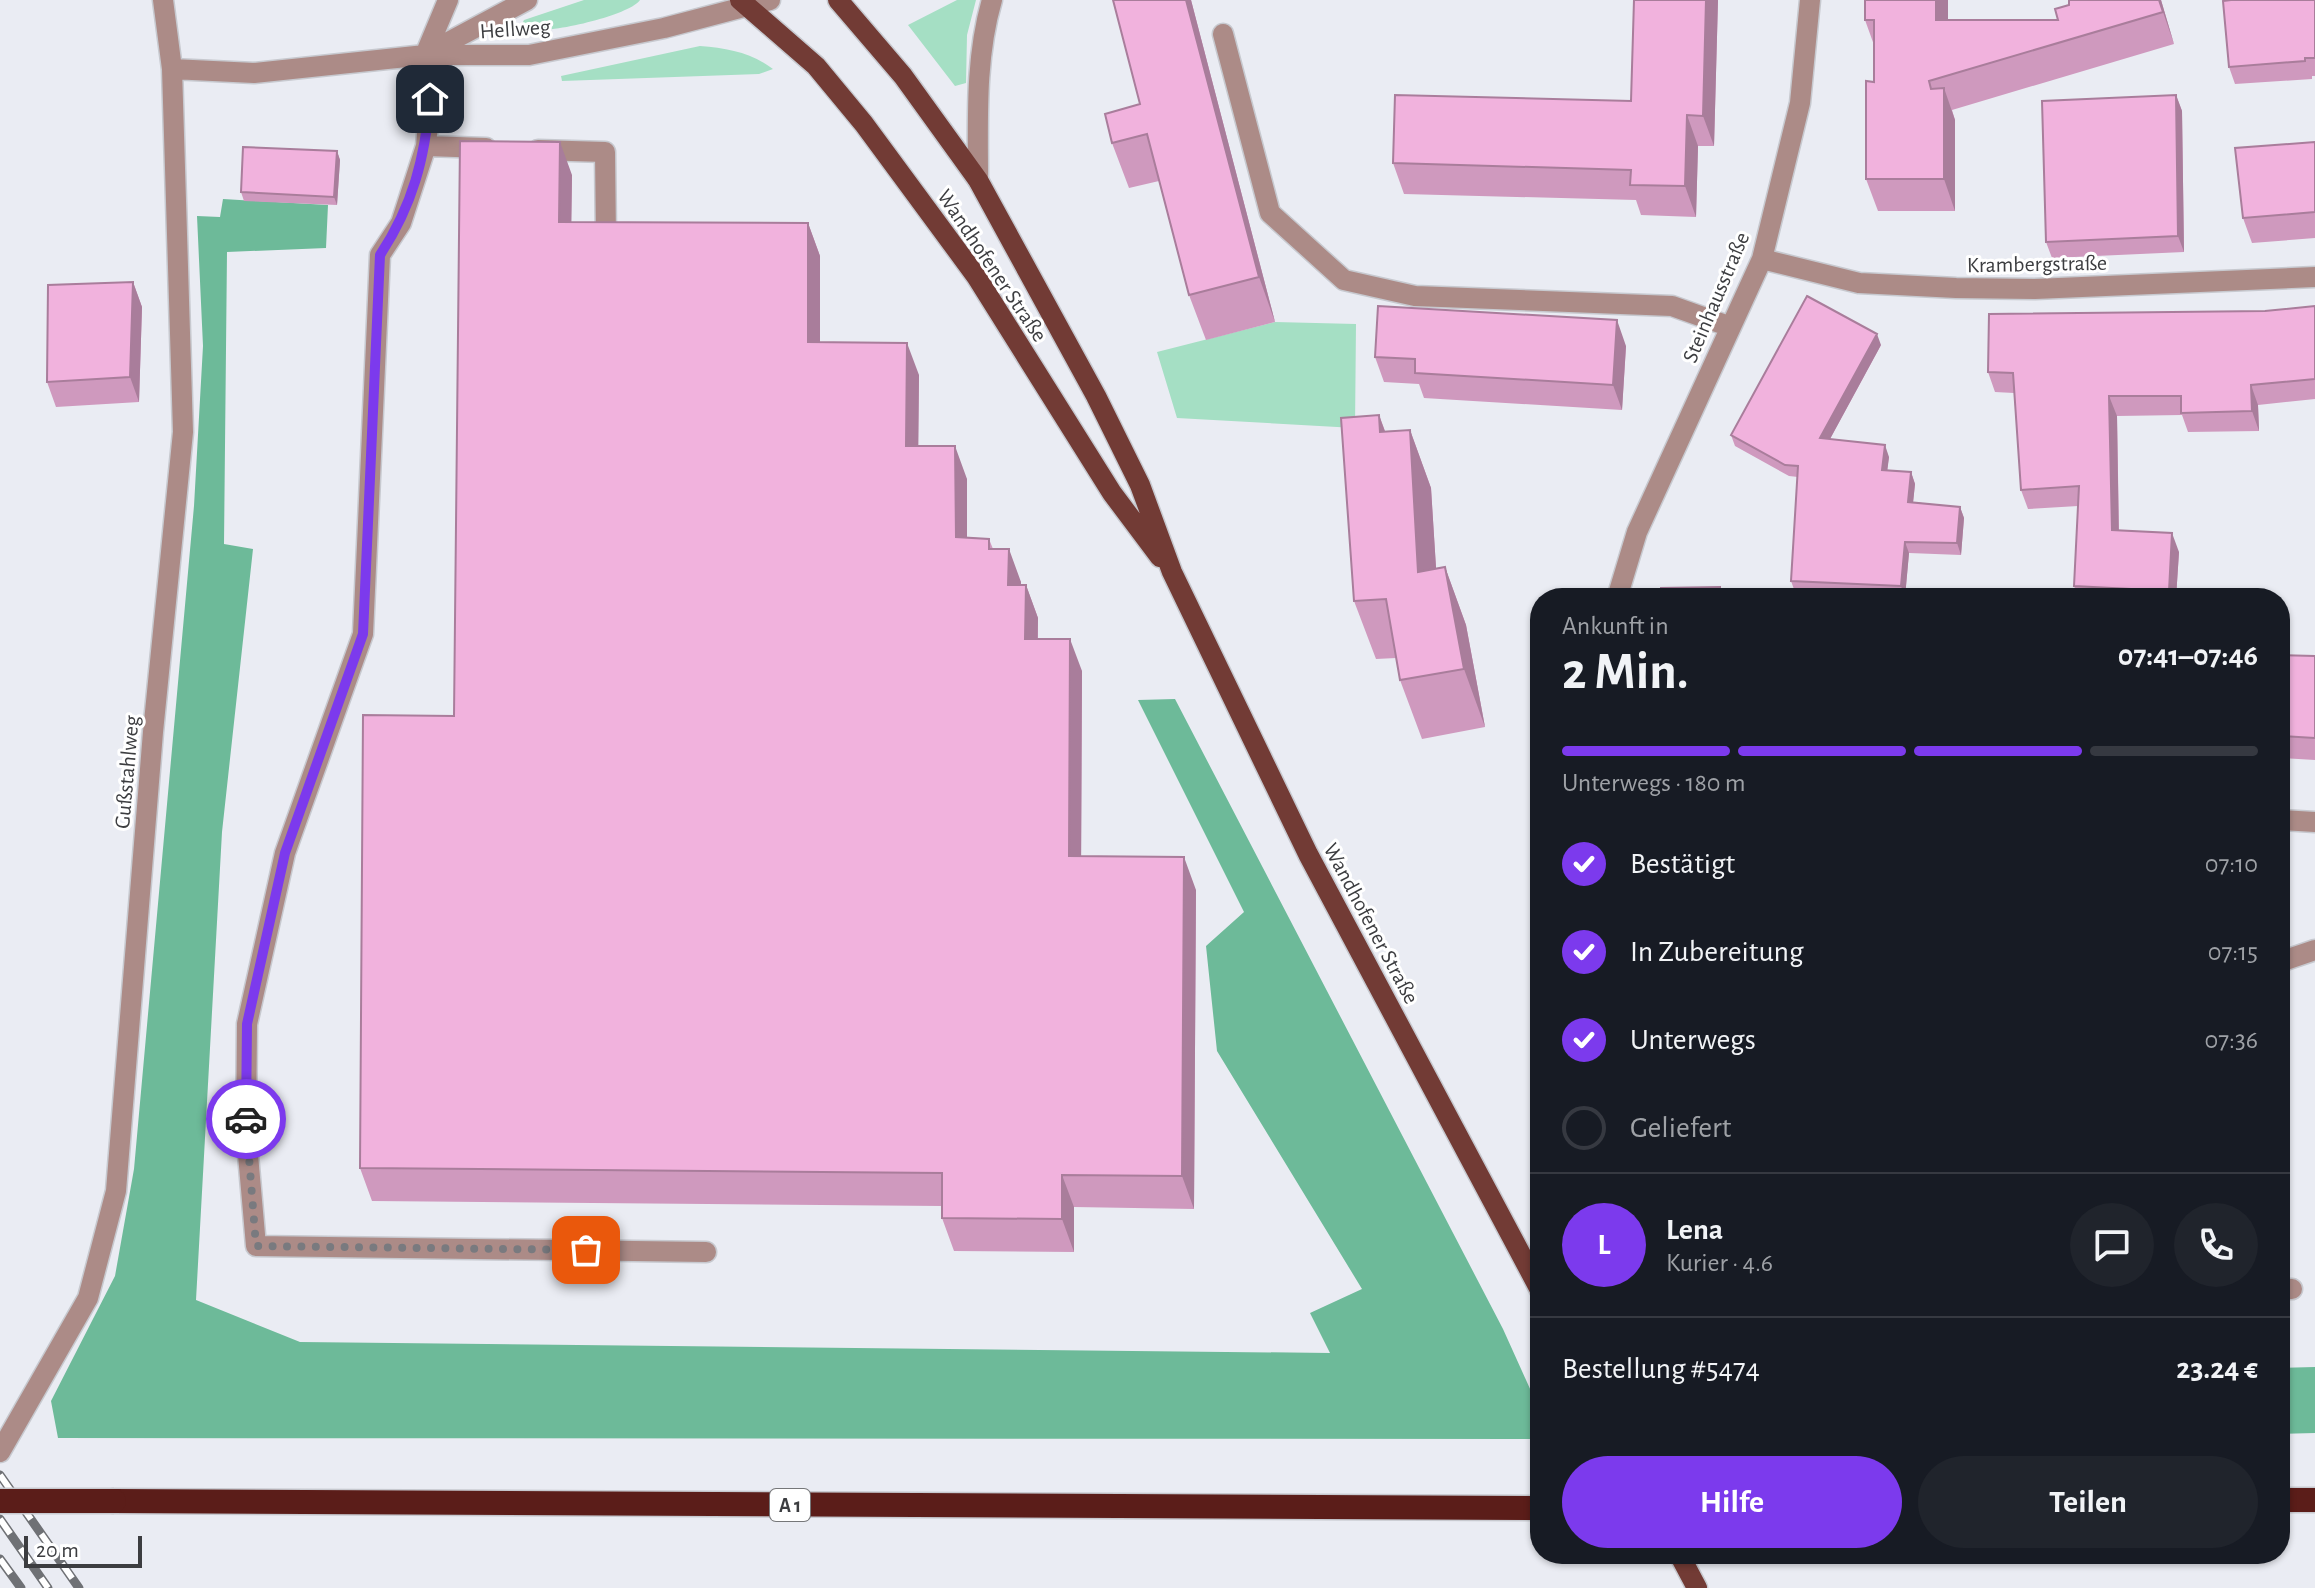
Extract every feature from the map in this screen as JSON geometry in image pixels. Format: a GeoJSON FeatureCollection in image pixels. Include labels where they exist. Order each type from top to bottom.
{"type":"FeatureCollection","features":[{"type":"Feature","properties":{"kind":"highway"},"geometry":{"type":"LineString","coordinates":[[2290,1500],[2315,1500]]}},
{"type":"Feature","properties":{"kind":"highway","name":"A 1"},"geometry":{"type":"LineString","coordinates":[[0,1501],[1530,1508]]}},
{"type":"Feature","properties":{"kind":"main road","name":"Wandhofener Straße"},"geometry":{"type":"LineString","coordinates":[[838,0],[903,76],[978,180],[1096,396],[1140,485],[1172,572],[1308,854],[1530,1271]]}},
{"type":"Feature","properties":{"kind":"main road","name":"Wandhofener Straße"},"geometry":{"type":"LineString","coordinates":[[744,3],[816,66],[864,124],[976,276],[1112,493],[1172,572]]}},
{"type":"Feature","properties":{"kind":"main road"},"geometry":{"type":"LineString","coordinates":[[1684,1564],[1697,1588]]}},
{"type":"Feature","properties":{"kind":"street"},"geometry":{"type":"LineString","coordinates":[[163,0],[172,69]]}},
{"type":"Feature","properties":{"kind":"street"},"geometry":{"type":"LineString","coordinates":[[448,0],[425,55],[430,99],[426,146],[401,223],[380,255],[363,634],[285,853],[247,1024],[246,1132],[256,1246],[706,1252]]}},
{"type":"Feature","properties":{"kind":"street","name":"Hellweg"},"geometry":{"type":"LineString","coordinates":[[425,55],[527,0]]}},
{"type":"Feature","properties":{"kind":"street","name":"Hellweg"},"geometry":{"type":"LineString","coordinates":[[172,69],[254,73],[425,55],[529,55],[744,3],[770,0]]}},
{"type":"Feature","properties":{"kind":"street"},"geometry":{"type":"LineString","coordinates":[[978,180],[980,76],[984,29],[992,0]]}},
{"type":"Feature","properties":{"kind":"street","name":"Steinhausstraße"},"geometry":{"type":"LineString","coordinates":[[1620,588],[1637,532],[1762,259],[1800,103],[1810,0]]}},
{"type":"Feature","properties":{"kind":"street"},"geometry":{"type":"LineString","coordinates":[[1223,34],[1270,213],[1344,280],[1415,296],[1672,306],[1731,327]]}},
{"type":"Feature","properties":{"kind":"street","name":"Gußstahlweg"},"geometry":{"type":"LineString","coordinates":[[0,1452],[88,1298],[116,1191],[153,732],[183,432],[172,69]]}},
{"type":"Feature","properties":{"kind":"street"},"geometry":{"type":"LineString","coordinates":[[426,146],[605,152],[606,239]]}},
{"type":"Feature","properties":{"kind":"street","name":"Krambergstraße"},"geometry":{"type":"LineString","coordinates":[[1762,259],[1859,283],[1956,288],[2035,289],[2315,277]]}},
{"type":"Feature","properties":{"kind":"street"},"geometry":{"type":"LineString","coordinates":[[2290,821],[2315,822]]}},
{"type":"Feature","properties":{"kind":"street"},"geometry":{"type":"LineString","coordinates":[[2290,959],[2315,950]]}},
{"type":"Feature","properties":{"kind":"green space"},"geometry":{"type":"Polygon","coordinates":[[[584,0],[640,0],[619,13],[582,24],[544,30],[520,28],[524,20],[584,0]]]}},
{"type":"Feature","properties":{"kind":"green space"},"geometry":{"type":"Polygon","coordinates":[[[957,0],[976,0],[967,35],[966,83],[955,86],[908,25],[957,0]]]}},
{"type":"Feature","properties":{"kind":"green space"},"geometry":{"type":"Polygon","coordinates":[[[700,46],[739,52],[773,69],[759,74],[562,81],[561,76],[700,46]]]}},
{"type":"Feature","properties":{"kind":"green space"},"geometry":{"type":"Polygon","coordinates":[[[223,199],[328,205],[326,248],[227,252],[224,544],[253,549],[222,832],[196,1300],[300,1342],[1330,1353],[1310,1313],[1362,1289],[1217,1051],[1206,946],[1244,912],[1138,700],[1175,699],[1503,1329],[1530,1389],[1530,1439],[58,1438],[51,1401],[115,1276],[134,1169],[194,506],[203,346],[197,216],[220,217],[223,199]]]}},
{"type":"Feature","properties":{"kind":"green space"},"geometry":{"type":"Polygon","coordinates":[[[1275,322],[1356,324],[1355,428],[1177,418],[1157,352],[1275,322]]]}},
{"type":"Feature","properties":{"kind":"green space"},"geometry":{"type":"Polygon","coordinates":[[[2315,1367],[2315,1433],[2290,1434],[2290,1368],[2315,1367]]]}},
{"type":"Feature","properties":{"kind":"building"},"geometry":{"type":"Polygon","coordinates":[[[1113,0],[1186,0],[1259,277],[1189,295],[1147,134],[1112,143],[1105,114],[1140,104],[1113,0]]]}},
{"type":"Feature","properties":{"kind":"building"},"geometry":{"type":"Polygon","coordinates":[[[1634,0],[1706,0],[1703,116],[1687,115],[1685,186],[1630,185],[1631,170],[1393,163],[1395,95],[1631,101],[1634,0]]]}},
{"type":"Feature","properties":{"kind":"building"},"geometry":{"type":"Polygon","coordinates":[[[1865,0],[1936,0],[1936,20],[2058,20],[2055,9],[2069,5],[2069,0],[2159,0],[2163,12],[1929,81],[1931,89],[1944,88],[1944,179],[1866,179],[1866,81],[1874,82],[1874,20],[1865,20],[1865,0]]]}},
{"type":"Feature","properties":{"kind":"building"},"geometry":{"type":"Polygon","coordinates":[[[2315,0],[2315,58],[2229,67],[2223,1],[2315,0]]]}},
{"type":"Feature","properties":{"kind":"building"},"geometry":{"type":"Polygon","coordinates":[[[2176,95],[2178,236],[2046,242],[2042,101],[2176,95]]]}},
{"type":"Feature","properties":{"kind":"building"},"geometry":{"type":"Polygon","coordinates":[[[460,141],[560,142],[559,222],[808,223],[808,342],[907,343],[906,446],[955,446],[956,537],[989,539],[989,549],[1009,549],[1008,585],[1026,585],[1025,639],[1070,639],[1069,856],[1184,857],[1182,1176],[1062,1175],[1062,1219],[942,1218],[942,1173],[360,1168],[363,715],[454,716],[460,141]]]}},
{"type":"Feature","properties":{"kind":"building"},"geometry":{"type":"Polygon","coordinates":[[[2315,142],[2315,212],[2243,218],[2235,148],[2315,142]]]}},
{"type":"Feature","properties":{"kind":"building"},"geometry":{"type":"Polygon","coordinates":[[[243,147],[337,151],[334,197],[241,192],[243,147]]]}},
{"type":"Feature","properties":{"kind":"building"},"geometry":{"type":"Polygon","coordinates":[[[133,282],[130,377],[47,382],[48,285],[133,282]]]}},
{"type":"Feature","properties":{"kind":"building"},"geometry":{"type":"Polygon","coordinates":[[[1807,296],[1877,334],[1820,438],[1885,445],[1882,470],[1911,472],[1908,502],[1960,507],[1957,543],[1905,542],[1901,586],[1791,581],[1798,466],[1785,465],[1731,435],[1807,296]]]}},
{"type":"Feature","properties":{"kind":"building"},"geometry":{"type":"Polygon","coordinates":[[[1378,306],[1617,320],[1613,385],[1415,373],[1415,359],[1375,357],[1378,306]]]}},
{"type":"Feature","properties":{"kind":"building"},"geometry":{"type":"Polygon","coordinates":[[[2315,306],[2315,379],[2251,385],[2252,411],[2181,413],[2181,396],[2109,396],[2112,530],[2172,533],[2169,588],[2074,586],[2079,486],[2021,490],[2013,373],[1988,372],[1989,314],[2265,311],[2315,306]]]}},
{"type":"Feature","properties":{"kind":"building"},"geometry":{"type":"Polygon","coordinates":[[[1379,415],[1380,432],[1410,430],[1418,572],[1445,567],[1464,669],[1400,680],[1386,599],[1354,601],[1341,418],[1379,415]]]}},
{"type":"Feature","properties":{"kind":"building"},"geometry":{"type":"Polygon","coordinates":[[[2290,655],[2315,656],[2315,738],[2290,737],[2290,655]]]}},
{"type":"Feature","properties":{"kind":"railway"},"geometry":{"type":"LineString","coordinates":[[0,1475],[79,1588]]}},
{"type":"Feature","properties":{"kind":"railway"},"geometry":{"type":"LineString","coordinates":[[0,1519],[48,1588]]}},
{"type":"Feature","properties":{"kind":"railway"},"geometry":{"type":"LineString","coordinates":[[0,1559],[21,1588]]}},
{"type":"Feature","properties":{"kind":"way so far"},"geometry":{"type":"LineString","coordinates":[[246,1119],[256,1246],[586,1250]]}},
{"type":"Feature","properties":{"kind":"route"},"geometry":{"type":"LineString","coordinates":[[246,1119],[247,1024],[285,853],[363,634],[380,255],[401,223],[426,146],[430,99]]}}]}
